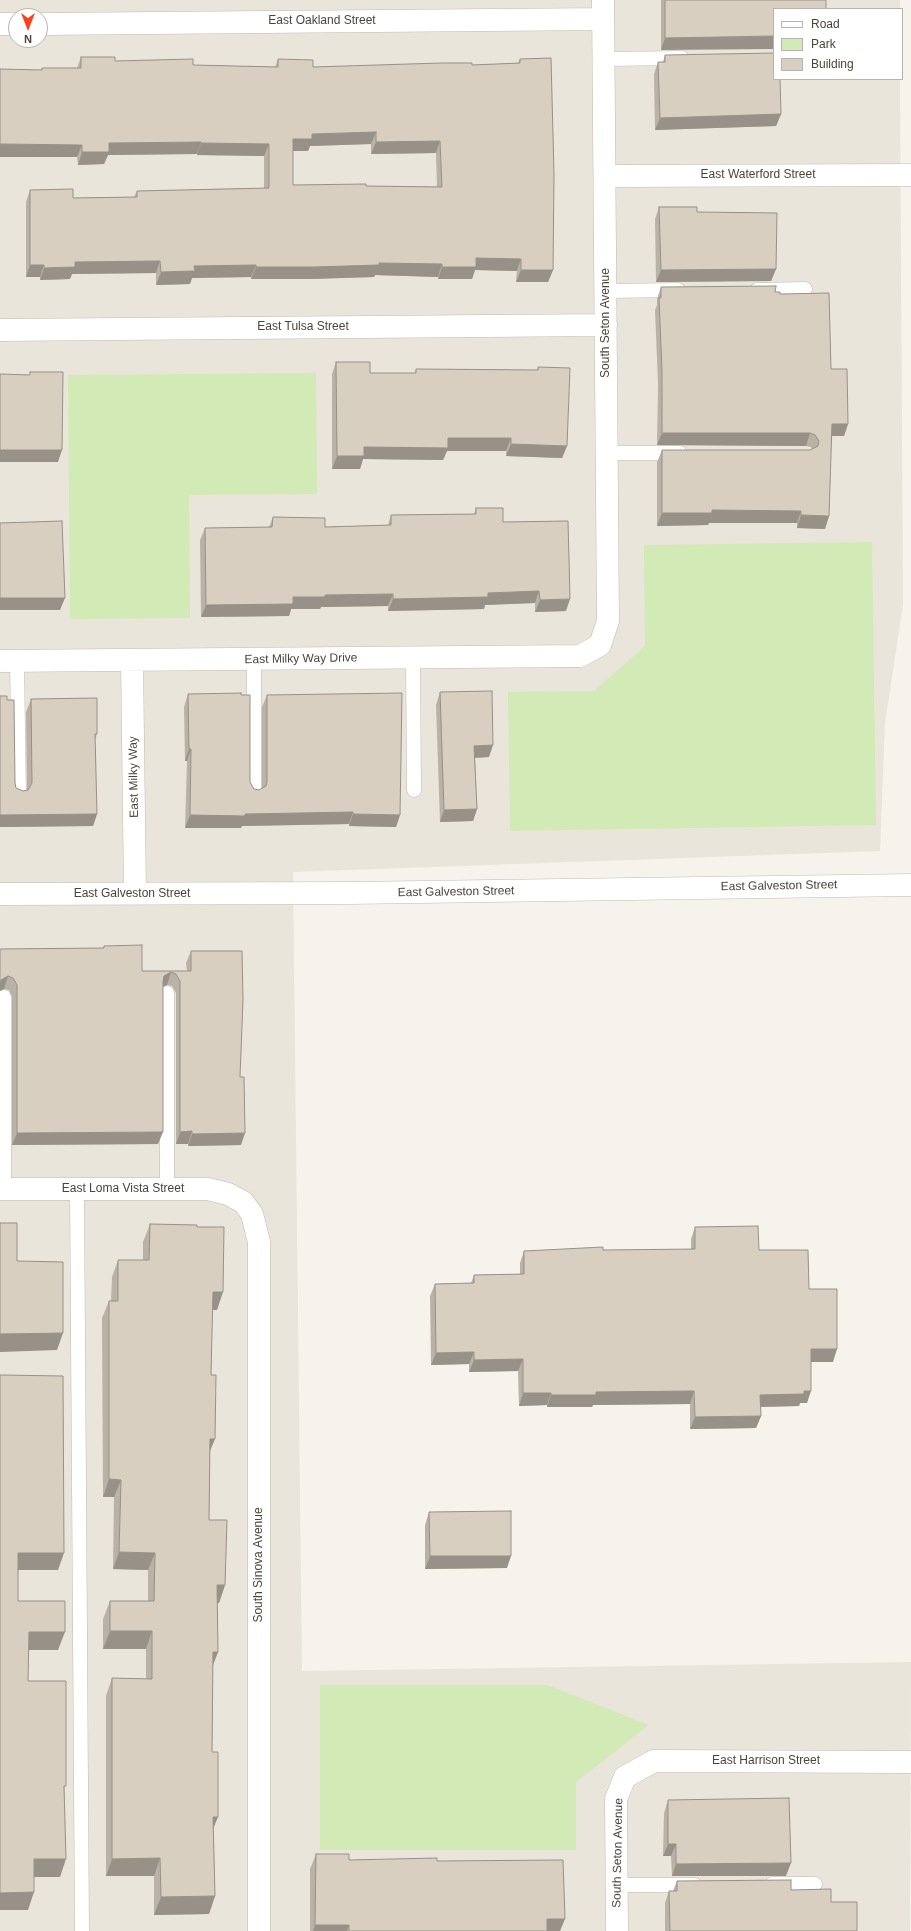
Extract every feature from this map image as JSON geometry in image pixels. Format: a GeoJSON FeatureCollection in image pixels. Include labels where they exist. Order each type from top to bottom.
{"type":"FeatureCollection","features":[{"type":"Feature","properties":{"kind":"street","name":"East Oakland Street"},"geometry":{"type":"LineString","coordinates":[[48,24],[603,9]]}},
{"type":"Feature","properties":{"kind":"street","name":"South Seton Avenue"},"geometry":{"type":"LineString","coordinates":[[600,645],[608,622],[603,9]]}},
{"type":"Feature","properties":{"kind":"street","name":"East Waterford Street"},"geometry":{"type":"LineString","coordinates":[[605,176],[911,175]]}},
{"type":"Feature","properties":{"kind":"street","name":"East Tulsa Street"},"geometry":{"type":"LineString","coordinates":[[0,330],[606,325]]}},
{"type":"Feature","properties":{"kind":"street","name":"East Milky Way Drive"},"geometry":{"type":"LineString","coordinates":[[8,661],[580,656],[600,645]]}},
{"type":"Feature","properties":{"kind":"street","name":"East Milky Way"},"geometry":{"type":"LineString","coordinates":[[132,660],[135,894]]}},
{"type":"Feature","properties":{"kind":"street","name":"East Galveston Street"},"geometry":{"type":"LineString","coordinates":[[0,894],[350,894],[911,885]]}},
{"type":"Feature","properties":{"kind":"street","name":"East Loma Vista Street"},"geometry":{"type":"LineString","coordinates":[[2,1189],[208,1189],[228,1194],[243,1202]]}},
{"type":"Feature","properties":{"kind":"street","name":"South Sinova Avenue"},"geometry":{"type":"LineString","coordinates":[[243,1202],[252,1214],[259,1242],[259,1931]]}},
{"type":"Feature","properties":{"kind":"street","name":"East Harrison Street"},"geometry":{"type":"LineString","coordinates":[[625,1777],[654,1761],[911,1762]]}},
{"type":"Feature","properties":{"kind":"street","name":"South Seton Avenue"},"geometry":{"type":"LineString","coordinates":[[617,1931],[616,1799],[625,1777]]}},
{"type":"Feature","properties":{"kind":"lane"},"geometry":{"type":"LineString","coordinates":[[604,59],[697,58]]}},
{"type":"Feature","properties":{"kind":"lane"},"geometry":{"type":"LineString","coordinates":[[741,290],[805,289]]}},
{"type":"Feature","properties":{"kind":"lane"},"geometry":{"type":"LineString","coordinates":[[606,291],[693,290]]}},
{"type":"Feature","properties":{"kind":"lane"},"geometry":{"type":"LineString","coordinates":[[607,453],[694,453]]}},
{"type":"Feature","properties":{"kind":"lane"},"geometry":{"type":"LineString","coordinates":[[413,657],[414,790]]}},
{"type":"Feature","properties":{"kind":"lane"},"geometry":{"type":"LineString","coordinates":[[254,659],[254,794]]}},
{"type":"Feature","properties":{"kind":"lane"},"geometry":{"type":"LineString","coordinates":[[8,661],[19,795]]}},
{"type":"Feature","properties":{"kind":"lane"},"geometry":{"type":"LineString","coordinates":[[167,993],[167,1189]]}},
{"type":"Feature","properties":{"kind":"lane"},"geometry":{"type":"LineString","coordinates":[[2,1189],[4,997]]}},
{"type":"Feature","properties":{"kind":"lane"},"geometry":{"type":"LineString","coordinates":[[77,1189],[82,1931]]}},
{"type":"Feature","properties":{"kind":"lane"},"geometry":{"type":"LineString","coordinates":[[760,1884],[815,1884]]}},
{"type":"Feature","properties":{"kind":"lane"},"geometry":{"type":"LineString","coordinates":[[616,1885],[712,1885]]}},
{"type":"Feature","properties":{"kind":"shaded area"},"geometry":{"type":"Polygon","coordinates":[[[0,0],[900,0],[900,8],[773,8],[773,80],[900,80],[903,605],[885,723],[880,851],[293,872],[302,1671],[911,1662],[910,1931],[0,1931],[0,0]]]}},
{"type":"Feature","properties":{"kind":"green space"},"geometry":{"type":"Polygon","coordinates":[[[316,373],[317,494],[189,495],[190,618],[70,619],[68,375],[316,373]]]}},
{"type":"Feature","properties":{"kind":"green space"},"geometry":{"type":"Polygon","coordinates":[[[872,542],[876,825],[510,831],[508,692],[594,691],[645,646],[644,545],[872,542]]]}},
{"type":"Feature","properties":{"kind":"green space"},"geometry":{"type":"Polygon","coordinates":[[[320,1685],[547,1685],[649,1725],[576,1782],[576,1850],[320,1850],[320,1685]]]}},
{"type":"Feature","properties":{"kind":"building"},"geometry":{"type":"Polygon","coordinates":[[[665,0],[826,0],[826,8],[773,8],[773,36],[665,38],[665,0]]]}},
{"type":"Feature","properties":{"kind":"building"},"geometry":{"type":"Polygon","coordinates":[[[773,53],[773,80],[780,80],[781,114],[660,118],[658,62],[665,62],[665,55],[773,53]]]}},
{"type":"Feature","properties":{"kind":"building"},"geometry":{"type":"Polygon","coordinates":[[[81,57],[115,57],[115,61],[193,59],[193,65],[278,67],[278,59],[313,60],[313,67],[441,63],[472,63],[472,65],[520,63],[520,59],[551,58],[554,174],[553,270],[521,270],[521,259],[476,258],[476,267],[442,267],[442,264],[379,263],[379,265],[315,267],[256,267],[256,265],[194,266],[195,271],[161,272],[160,261],[75,262],[75,267],[44,268],[44,265],[30,265],[30,190],[73,189],[73,198],[137,197],[137,191],[269,188],[269,144],[201,142],[109,143],[109,152],[82,152],[82,145],[0,144],[0,69],[42,70],[42,68],[81,68],[81,57]],[[376,132],[312,134],[312,139],[293,139],[293,185],[366,184],[366,186],[442,187],[440,141],[376,142],[376,132]]]}},
{"type":"Feature","properties":{"kind":"building"},"geometry":{"type":"Polygon","coordinates":[[[659,207],[697,207],[697,212],[777,213],[776,269],[661,270],[659,207]]]}},
{"type":"Feature","properties":{"kind":"building"},"geometry":{"type":"Polygon","coordinates":[[[776,286],[775,292],[780,292],[780,294],[829,293],[831,369],[847,369],[848,424],[832,424],[829,516],[801,515],[801,511],[712,510],[712,513],[662,513],[662,450],[810,450],[818,446],[819,441],[815,435],[810,433],[662,433],[662,372],[659,298],[661,298],[661,287],[776,286]]]}},
{"type":"Feature","properties":{"kind":"building"},"geometry":{"type":"Polygon","coordinates":[[[336,362],[370,362],[370,373],[416,373],[416,369],[538,370],[538,367],[570,368],[567,446],[511,444],[511,438],[448,438],[448,448],[364,447],[364,456],[337,456],[336,362]]]}},
{"type":"Feature","properties":{"kind":"building"},"geometry":{"type":"Polygon","coordinates":[[[30,372],[63,372],[62,450],[0,450],[0,374],[30,375],[30,372]]]}},
{"type":"Feature","properties":{"kind":"building"},"geometry":{"type":"Polygon","coordinates":[[[476,508],[503,508],[503,522],[568,521],[570,599],[540,600],[539,591],[488,593],[488,597],[393,599],[393,594],[325,595],[325,597],[293,597],[293,604],[206,605],[205,528],[272,527],[273,517],[325,518],[325,527],[391,525],[391,515],[476,514],[476,508]]]}},
{"type":"Feature","properties":{"kind":"building"},"geometry":{"type":"Polygon","coordinates":[[[62,521],[65,598],[0,598],[0,523],[62,521]]]}},
{"type":"Feature","properties":{"kind":"building"},"geometry":{"type":"Polygon","coordinates":[[[492,691],[493,745],[474,746],[477,809],[444,810],[440,692],[492,691]]]}},
{"type":"Feature","properties":{"kind":"building"},"geometry":{"type":"Polygon","coordinates":[[[241,693],[241,695],[250,695],[250,782],[254,789],[259,790],[266,786],[267,782],[267,695],[402,693],[400,815],[353,814],[353,812],[245,814],[245,816],[190,815],[191,749],[189,749],[188,694],[241,693]]]}},
{"type":"Feature","properties":{"kind":"building"},"geometry":{"type":"Polygon","coordinates":[[[0,696],[7,696],[7,700],[14,700],[15,783],[16,788],[23,791],[28,790],[32,783],[31,699],[97,698],[97,734],[95,734],[97,814],[0,815],[0,696]]]}},
{"type":"Feature","properties":{"kind":"building"},"geometry":{"type":"Polygon","coordinates":[[[142,945],[142,971],[191,971],[191,951],[242,951],[243,1000],[240,1077],[244,1077],[245,1133],[192,1134],[192,1131],[180,1132],[180,981],[176,974],[171,972],[164,976],[163,981],[163,1132],[17,1133],[17,985],[13,978],[8,976],[1,980],[0,985],[0,949],[104,948],[104,946],[142,945]]]}},
{"type":"Feature","properties":{"kind":"building"},"geometry":{"type":"Polygon","coordinates":[[[0,1223],[17,1223],[17,1261],[63,1262],[63,1333],[0,1334],[0,1223]]]}},
{"type":"Feature","properties":{"kind":"building"},"geometry":{"type":"Polygon","coordinates":[[[150,1224],[224,1227],[223,1292],[213,1292],[211,1375],[216,1375],[215,1439],[210,1439],[209,1520],[227,1520],[225,1585],[217,1585],[218,1652],[213,1652],[212,1752],[218,1752],[218,1817],[213,1817],[215,1896],[161,1897],[160,1858],[112,1859],[112,1678],[152,1679],[152,1631],[110,1631],[110,1601],[154,1601],[155,1553],[119,1552],[121,1480],[109,1479],[109,1301],[118,1301],[118,1260],[149,1260],[150,1224]]]}},
{"type":"Feature","properties":{"kind":"building"},"geometry":{"type":"Polygon","coordinates":[[[758,1226],[759,1250],[808,1250],[809,1289],[837,1289],[837,1349],[811,1349],[811,1391],[804,1391],[804,1394],[760,1395],[761,1416],[695,1417],[694,1391],[596,1392],[596,1395],[551,1395],[551,1393],[523,1393],[523,1359],[474,1360],[474,1352],[436,1353],[435,1284],[474,1283],[474,1275],[524,1274],[524,1251],[603,1247],[603,1250],[695,1249],[695,1227],[758,1226]]]}},
{"type":"Feature","properties":{"kind":"building"},"geometry":{"type":"Polygon","coordinates":[[[0,1375],[63,1376],[64,1553],[18,1553],[18,1601],[65,1601],[65,1632],[29,1632],[28,1681],[66,1681],[66,1786],[64,1786],[66,1859],[34,1859],[34,1892],[0,1893],[0,1375]]]}},
{"type":"Feature","properties":{"kind":"building"},"geometry":{"type":"Polygon","coordinates":[[[511,1511],[511,1556],[430,1556],[429,1512],[511,1511]]]}},
{"type":"Feature","properties":{"kind":"building"},"geometry":{"type":"Polygon","coordinates":[[[789,1798],[791,1863],[676,1864],[676,1844],[668,1844],[668,1800],[789,1798]]]}},
{"type":"Feature","properties":{"kind":"building"},"geometry":{"type":"Polygon","coordinates":[[[316,1854],[349,1854],[349,1860],[437,1858],[437,1861],[563,1860],[565,1919],[547,1919],[547,1931],[349,1931],[349,1925],[315,1925],[316,1854]]]}},
{"type":"Feature","properties":{"kind":"building"},"geometry":{"type":"Polygon","coordinates":[[[791,1880],[791,1890],[831,1889],[831,1902],[857,1902],[857,1931],[670,1931],[669,1891],[677,1891],[677,1881],[791,1880]]]}}]}
